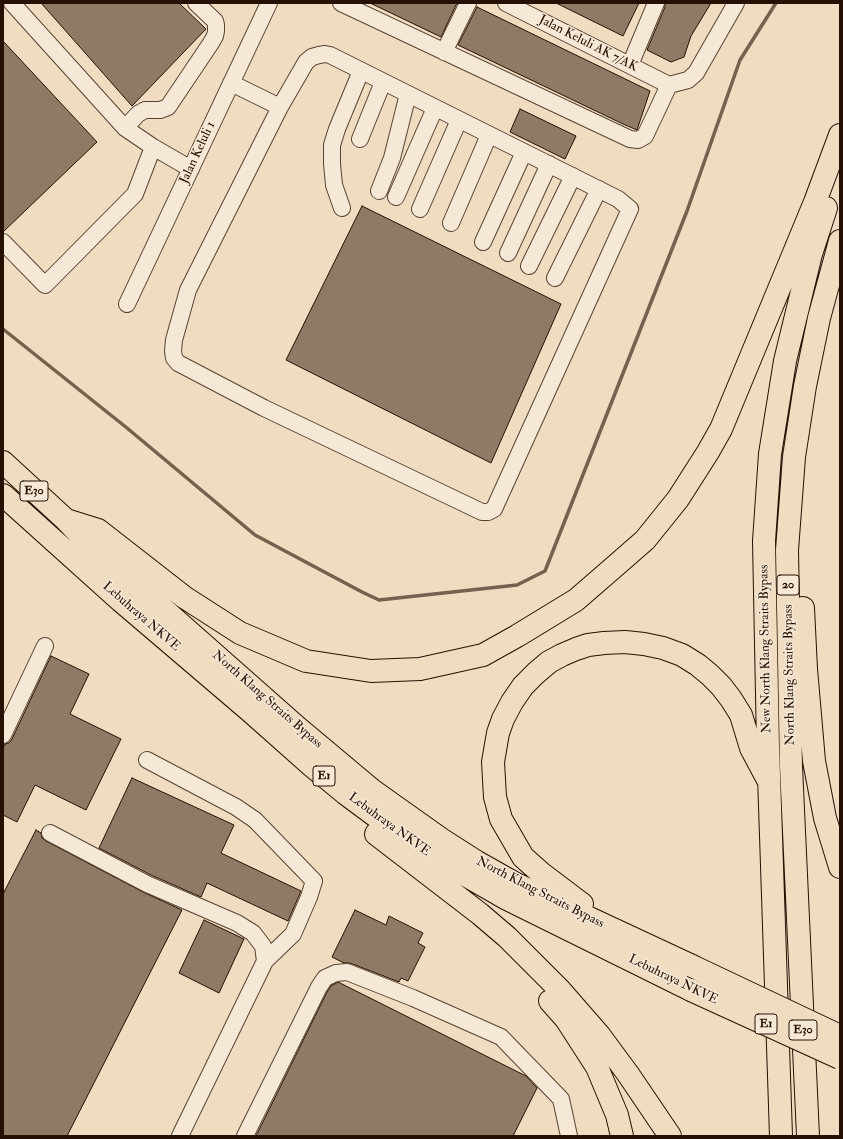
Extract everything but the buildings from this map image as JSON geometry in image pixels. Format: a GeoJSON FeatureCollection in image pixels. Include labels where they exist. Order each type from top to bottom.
{"type":"FeatureCollection","features":[{"type":"Feature","properties":{"kind":"highway"},"geometry":{"type":"LineString","coordinates":[[66,520],[98,530],[184,597],[240,633],[306,661],[371,671],[420,669],[483,655],[518,636],[576,600],[645,540],[678,499],[721,429],[815,202],[840,135]]}},
{"type":"Feature","properties":{"kind":"highway","name":"New North Klang Straits Bypass"},"geometry":{"type":"LineString","coordinates":[[781,1136],[769,782],[764,541],[770,454],[785,361],[809,261],[840,171]]}},
{"type":"Feature","properties":{"kind":"highway","name":"North Klang Straits Bypass"},"geometry":{"type":"LineString","coordinates":[[808,1136],[792,766],[787,550],[794,457],[805,386],[819,318],[840,241]]}},
{"type":"Feature","properties":{"kind":"highway"},"geometry":{"type":"LineString","coordinates":[[794,457],[806,669],[814,761],[825,818],[840,867]]}},
{"type":"Feature","properties":{"kind":"highway","name":"North Klang Straits Bypass"},"geometry":{"type":"LineString","coordinates":[[3,462],[66,520],[83,538],[292,723],[372,790],[441,839],[516,884],[665,954]]}},
{"type":"Feature","properties":{"kind":"highway","name":"Lebuhraya NKVE"},"geometry":{"type":"LineString","coordinates":[[3,495],[121,601],[312,766],[381,820],[439,860],[507,899],[691,990],[840,1058]]}},
{"type":"Feature","properties":{"kind":"highway"},"geometry":{"type":"LineString","coordinates":[[121,601],[232,714],[352,815],[480,914],[507,937],[559,989],[600,1036],[670,1136]]}},
{"type":"Feature","properties":{"kind":"highway"},"geometry":{"type":"LineString","coordinates":[[665,954],[592,910],[541,873],[523,857],[501,818],[493,775],[493,762],[498,733],[503,718],[512,702],[523,686],[536,673],[550,662],[576,649],[604,643],[625,642],[663,648],[682,655],[698,665],[721,686],[741,715],[751,748],[769,782]]}},
{"type":"Feature","properties":{"kind":"highway"},"geometry":{"type":"LineString","coordinates":[[392,846],[524,969],[566,1019],[597,1067],[617,1115],[622,1136]]}},
{"type":"Feature","properties":{"kind":"highway","name":"E30"},"geometry":{"type":"LineString","coordinates":[[665,954],[840,1036]]}},
{"type":"Feature","properties":{"kind":"highway"},"geometry":{"type":"LineString","coordinates":[[774,1136],[779,1105]]}},
{"type":"Feature","properties":{"kind":"street"},"geometry":{"type":"LineString","coordinates":[[124,128],[138,114],[145,110],[160,110],[168,107],[211,43],[215,36],[215,21],[196,3]]}},
{"type":"Feature","properties":{"kind":"street","name":"Jalan Keluli 1"},"geometry":{"type":"LineString","coordinates":[[127,304],[269,3]]}},
{"type":"Feature","properties":{"kind":"street"},"geometry":{"type":"LineString","coordinates":[[341,3],[630,139],[638,140],[645,136],[670,85],[688,80],[696,73],[736,3]]}},
{"type":"Feature","properties":{"kind":"street"},"geometry":{"type":"LineString","coordinates":[[444,52],[468,3]]}},
{"type":"Feature","properties":{"kind":"street","name":"Jalan Keluli AK 7/AK"},"geometry":{"type":"LineString","coordinates":[[506,3],[670,85]]}},
{"type":"Feature","properties":{"kind":"street"},"geometry":{"type":"LineString","coordinates":[[630,65],[656,3]]}},
{"type":"Feature","properties":{"kind":"street"},"geometry":{"type":"LineString","coordinates":[[18,5],[124,128],[153,148],[191,169]]}},
{"type":"Feature","properties":{"kind":"street"},"geometry":{"type":"LineString","coordinates":[[325,54],[330,55],[360,71],[599,189],[618,199],[630,209],[494,509],[488,512],[482,512],[264,408],[178,363],[174,358],[174,340],[188,290],[280,107],[306,62],[312,57],[325,54]]}},
{"type":"Feature","properties":{"kind":"street"},"geometry":{"type":"LineString","coordinates":[[342,208],[334,185],[332,145],[360,71]]}},
{"type":"Feature","properties":{"kind":"street"},"geometry":{"type":"LineString","coordinates":[[360,139],[383,82]]}},
{"type":"Feature","properties":{"kind":"street"},"geometry":{"type":"LineString","coordinates":[[231,83],[280,107]]}},
{"type":"Feature","properties":{"kind":"street"},"geometry":{"type":"LineString","coordinates":[[379,190],[392,158],[408,94]]}},
{"type":"Feature","properties":{"kind":"street"},"geometry":{"type":"LineString","coordinates":[[396,197],[435,108]]}},
{"type":"Feature","properties":{"kind":"street"},"geometry":{"type":"LineString","coordinates":[[420,209],[459,120]]}},
{"type":"Feature","properties":{"kind":"street"},"geometry":{"type":"LineString","coordinates":[[451,224],[490,135]]}},
{"type":"Feature","properties":{"kind":"street"},"geometry":{"type":"LineString","coordinates":[[3,242],[45,285],[135,194],[153,148]]}},
{"type":"Feature","properties":{"kind":"street"},"geometry":{"type":"LineString","coordinates":[[483,242],[524,152]]}},
{"type":"Feature","properties":{"kind":"street"},"geometry":{"type":"LineString","coordinates":[[508,253],[549,164]]}},
{"type":"Feature","properties":{"kind":"street"},"geometry":{"type":"LineString","coordinates":[[529,266],[573,176]]}},
{"type":"Feature","properties":{"kind":"street"},"geometry":{"type":"LineString","coordinates":[[555,278],[599,189]]}},
{"type":"Feature","properties":{"kind":"street"},"geometry":{"type":"LineString","coordinates":[[3,735],[46,646]]}},
{"type":"Feature","properties":{"kind":"street"},"geometry":{"type":"LineString","coordinates":[[147,760],[236,807],[255,820],[314,881],[309,897],[293,934],[265,961],[180,1136]]}},
{"type":"Feature","properties":{"kind":"street"},"geometry":{"type":"LineString","coordinates":[[50,833],[146,884],[237,923],[254,932],[263,946],[265,961]]}},
{"type":"Feature","properties":{"kind":"street"},"geometry":{"type":"LineString","coordinates":[[245,1136],[319,986],[325,978],[336,973],[347,972],[414,998],[501,1037],[561,1098],[569,1136]]}},
{"type":"Feature","properties":{"kind":"waterway"},"geometry":{"type":"LineString","coordinates":[[3,329],[127,428],[255,535],[362,592],[379,600],[517,585],[545,571],[687,211],[740,60],[776,3]]}}]}
